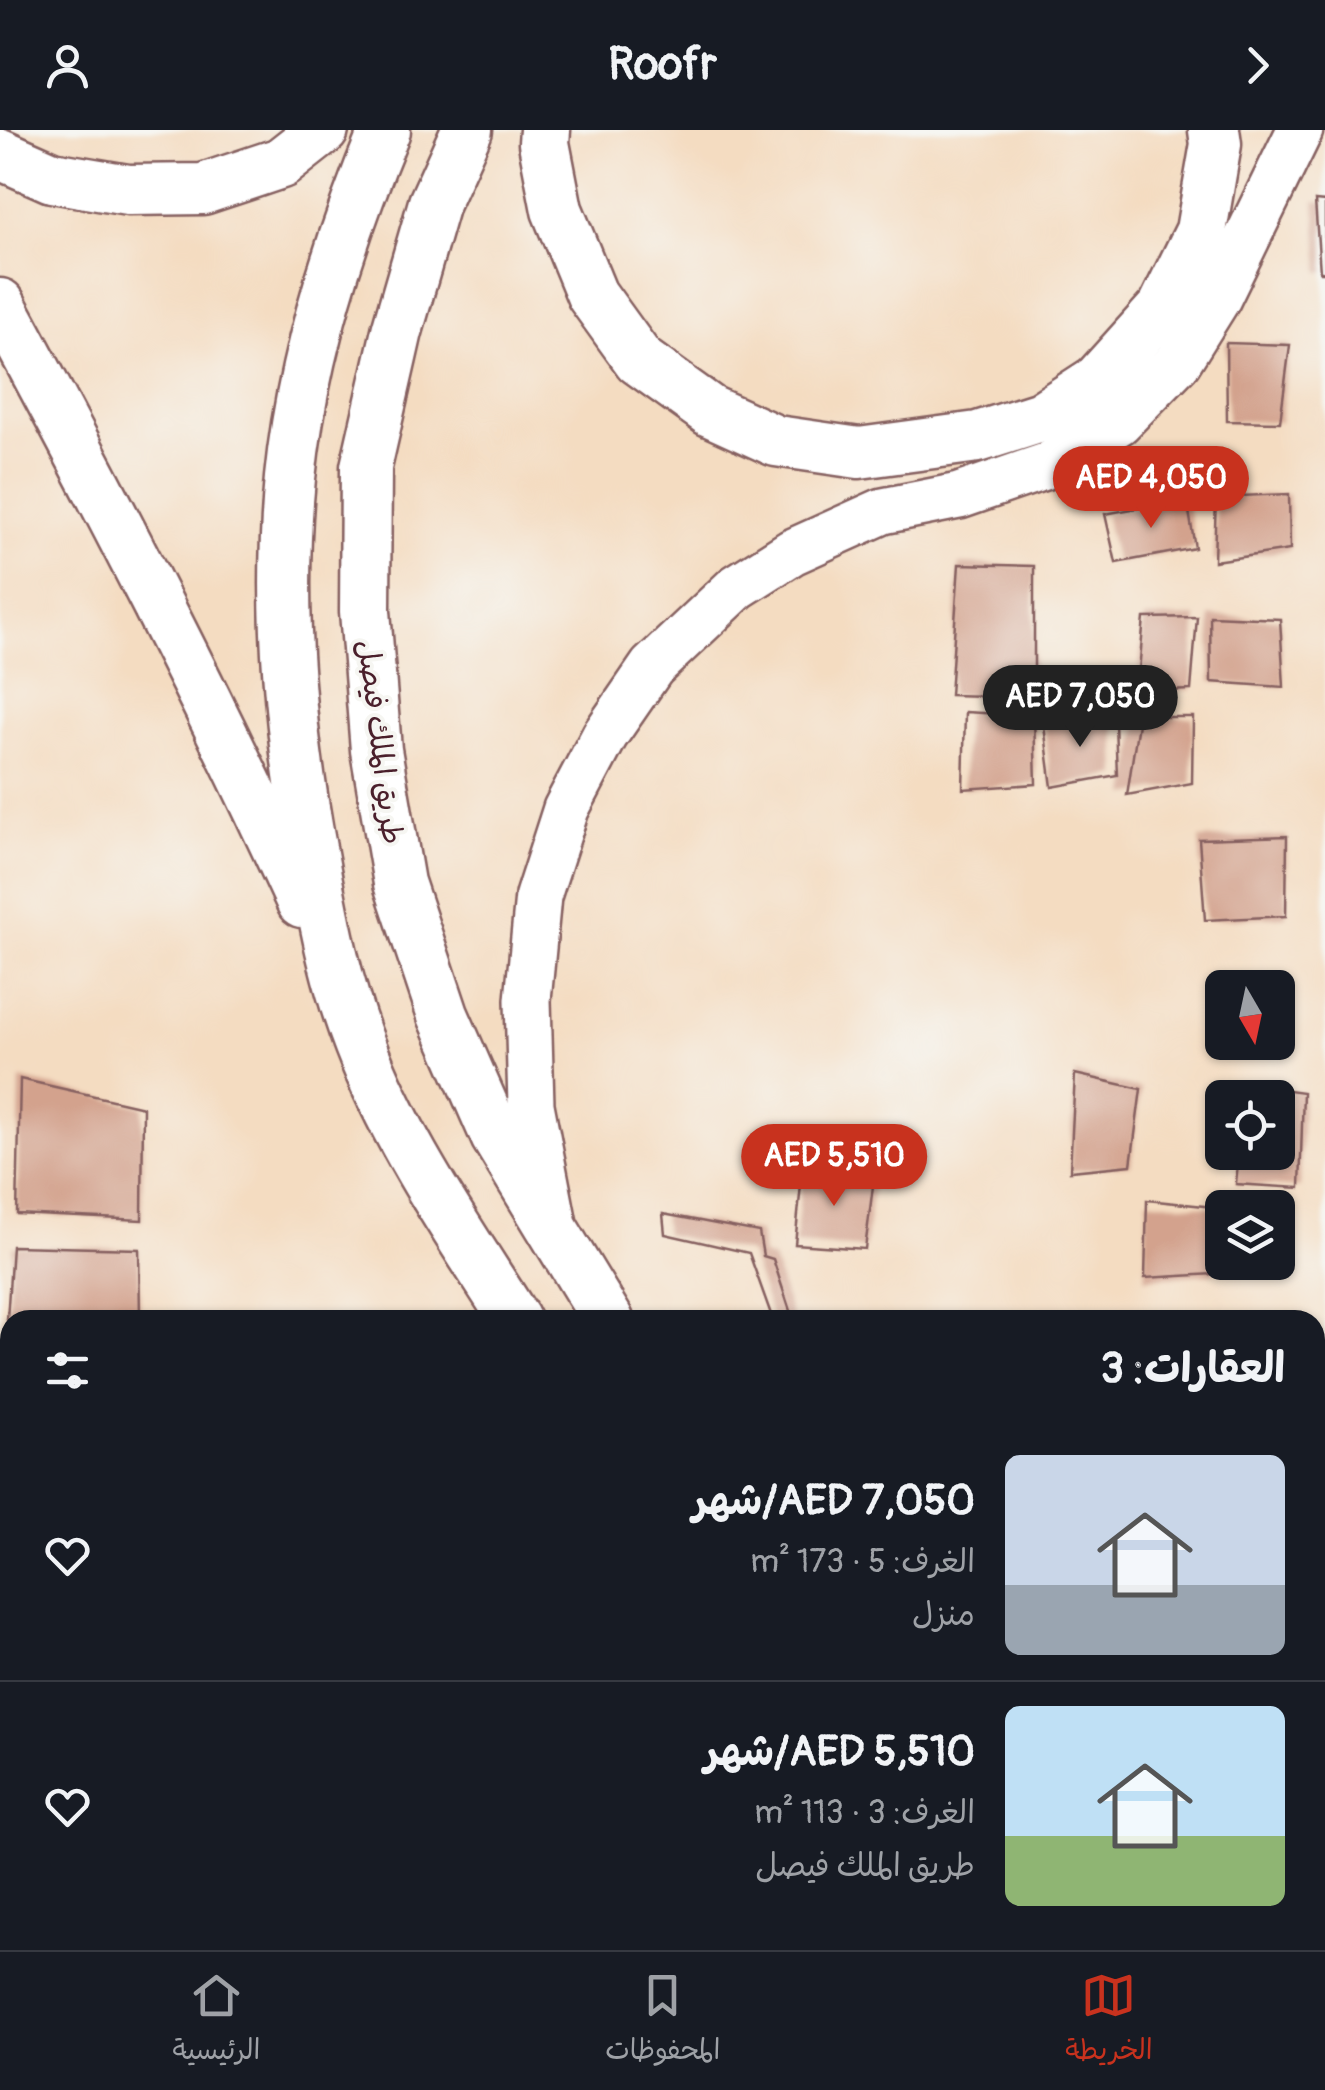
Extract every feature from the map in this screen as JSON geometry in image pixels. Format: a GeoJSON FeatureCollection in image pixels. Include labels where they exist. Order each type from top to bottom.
{"type":"FeatureCollection","features":[{"type":"Feature","properties":{"kind":"main road"},"geometry":{"type":"LineString","coordinates":[[0,154],[52,177],[90,184],[128,190],[204,189],[282,163],[324,130]]}},
{"type":"Feature","properties":{"kind":"main road"},"geometry":{"type":"LineString","coordinates":[[334,971],[296,773],[286,621],[290,478],[315,334],[357,198],[386,130]]}},
{"type":"Feature","properties":{"kind":"main road","name":"طريق الملك فيصل"},"geometry":{"type":"LineString","coordinates":[[467,130],[429,222],[397,331],[366,467],[365,611],[376,750],[399,883],[443,1015],[496,1136],[602,1310]]}},
{"type":"Feature","properties":{"kind":"main road"},"geometry":{"type":"LineString","coordinates":[[545,130],[544,143],[558,210],[592,295],[639,360],[710,411],[776,441],[859,453],[978,437],[1040,417],[1098,380],[1163,308],[1201,231],[1216,144],[1214,130]]}},
{"type":"Feature","properties":{"kind":"main road"},"geometry":{"type":"LineString","coordinates":[[0,304],[116,520],[238,762],[334,971],[365,1058],[404,1144],[508,1310]]}},
{"type":"Feature","properties":{"kind":"street"},"geometry":{"type":"LineString","coordinates":[[556,1236],[531,1105],[528,1000],[534,930],[538,896],[566,809],[605,735],[652,667],[736,587],[792,552],[883,511],[960,496],[1049,465],[1119,422],[1178,362],[1218,298],[1300,130]]}},
{"type":"Feature","properties":{"kind":"building"},"geometry":{"type":"Polygon","coordinates":[[[1315,201],[1325,202],[1325,272],[1320,272],[1315,201]]]}},
{"type":"Feature","properties":{"kind":"building"},"geometry":{"type":"Polygon","coordinates":[[[1226,343],[1290,345],[1280,422],[1227,421],[1226,343]]]}},
{"type":"Feature","properties":{"kind":"building"},"geometry":{"type":"Polygon","coordinates":[[[1289,494],[1290,550],[1214,561],[1216,497],[1289,494]]]}},
{"type":"Feature","properties":{"kind":"building"},"geometry":{"type":"Polygon","coordinates":[[[1187,499],[1195,548],[1116,563],[1105,514],[1187,499]]]}},
{"type":"Feature","properties":{"kind":"building"},"geometry":{"type":"Polygon","coordinates":[[[959,564],[1034,566],[1034,697],[950,695],[959,564]]]}},
{"type":"Feature","properties":{"kind":"building"},"geometry":{"type":"Polygon","coordinates":[[[1210,616],[1280,619],[1284,687],[1211,682],[1210,616]]]}},
{"type":"Feature","properties":{"kind":"building"},"geometry":{"type":"Polygon","coordinates":[[[1197,617],[1191,690],[1137,692],[1144,618],[1197,617]]]}},
{"type":"Feature","properties":{"kind":"building"},"geometry":{"type":"Polygon","coordinates":[[[965,712],[1034,716],[1036,784],[963,789],[965,712]]]}},
{"type":"Feature","properties":{"kind":"building"},"geometry":{"type":"Polygon","coordinates":[[[1139,717],[1193,717],[1192,783],[1127,795],[1139,717]]]}},
{"type":"Feature","properties":{"kind":"building"},"geometry":{"type":"Polygon","coordinates":[[[1043,718],[1115,723],[1117,775],[1052,787],[1043,718]]]}},
{"type":"Feature","properties":{"kind":"building"},"geometry":{"type":"Polygon","coordinates":[[[1287,836],[1286,916],[1205,920],[1199,839],[1287,836]]]}},
{"type":"Feature","properties":{"kind":"building"},"geometry":{"type":"Polygon","coordinates":[[[1075,1074],[1141,1089],[1131,1165],[1070,1171],[1075,1074]]]}},
{"type":"Feature","properties":{"kind":"building"},"geometry":{"type":"Polygon","coordinates":[[[20,1079],[143,1107],[142,1220],[17,1214],[20,1079]]]}},
{"type":"Feature","properties":{"kind":"building"},"geometry":{"type":"Polygon","coordinates":[[[1295,1091],[1303,1092],[1300,1188],[1236,1184],[1237,1170],[1295,1170],[1295,1091]]]}},
{"type":"Feature","properties":{"kind":"building"},"geometry":{"type":"Polygon","coordinates":[[[803,1165],[874,1178],[865,1249],[795,1244],[803,1165]]]}},
{"type":"Feature","properties":{"kind":"building"},"geometry":{"type":"Polygon","coordinates":[[[1147,1200],[1205,1206],[1205,1275],[1145,1278],[1147,1200]]]}},
{"type":"Feature","properties":{"kind":"building"},"geometry":{"type":"Polygon","coordinates":[[[663,1214],[759,1232],[763,1256],[773,1259],[790,1310],[769,1310],[749,1253],[665,1234],[663,1214]]]}},
{"type":"Feature","properties":{"kind":"building"},"geometry":{"type":"Polygon","coordinates":[[[12,1246],[139,1249],[140,1310],[8,1310],[12,1246]]]}}]}
